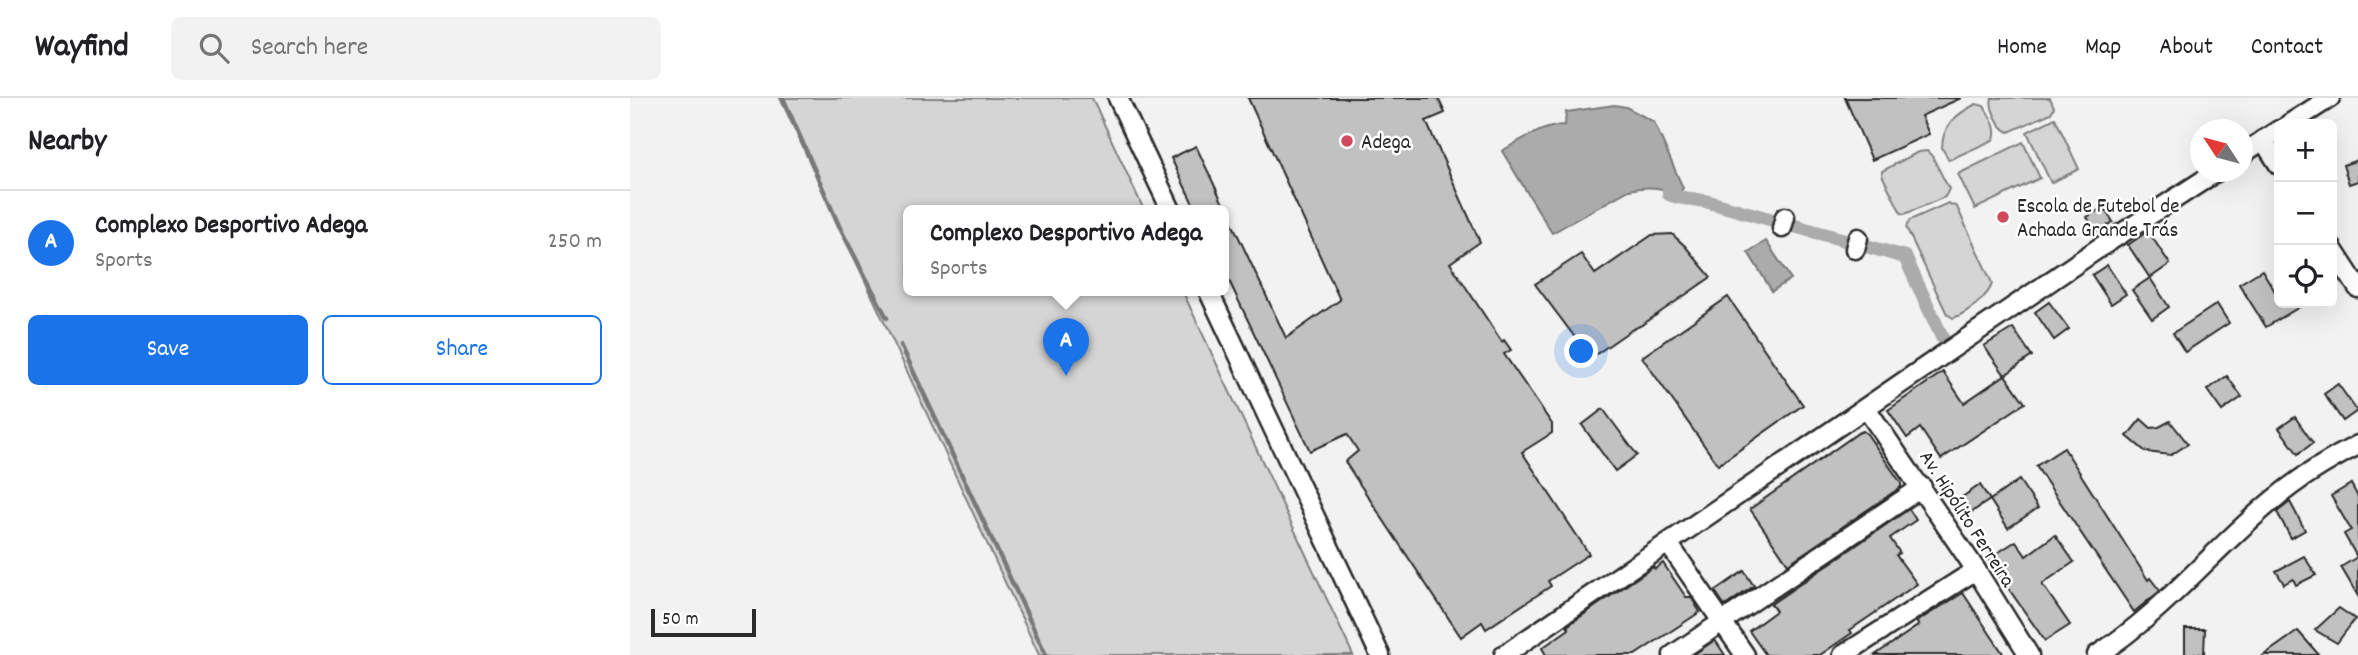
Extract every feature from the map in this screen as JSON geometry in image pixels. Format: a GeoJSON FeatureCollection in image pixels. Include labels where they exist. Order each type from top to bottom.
{"type":"FeatureCollection","features":[{"type":"Feature","properties":{"kind":"street"},"geometry":{"type":"LineString","coordinates":[[1118,98],[1169,205]]}},
{"type":"Feature","properties":{"kind":"street"},"geometry":{"type":"LineString","coordinates":[[2297,119],[2330,98]]}},
{"type":"Feature","properties":{"kind":"street"},"geometry":{"type":"LineString","coordinates":[[2253,147],[2274,133]]}},
{"type":"Feature","properties":{"kind":"street"},"geometry":{"type":"LineString","coordinates":[[2263,140],[2274,157]]}},
{"type":"Feature","properties":{"kind":"street"},"geometry":{"type":"LineString","coordinates":[[1504,655],[2099,248],[2201,182]]}},
{"type":"Feature","properties":{"kind":"street"},"geometry":{"type":"LineString","coordinates":[[2337,255],[2358,288]]}},
{"type":"Feature","properties":{"kind":"street"},"geometry":{"type":"LineString","coordinates":[[1211,296],[1380,655]]}},
{"type":"Feature","properties":{"kind":"street","name":"Av. Hipólito Ferreira"},"geometry":{"type":"LineString","coordinates":[[1866,408],[1976,570],[2026,654]]}},
{"type":"Feature","properties":{"kind":"street"},"geometry":{"type":"LineString","coordinates":[[2097,655],[2130,633],[2250,520],[2304,475],[2358,445]]}},
{"type":"Feature","properties":{"kind":"street"},"geometry":{"type":"LineString","coordinates":[[1672,655],[1922,487]]}},
{"type":"Feature","properties":{"kind":"street"},"geometry":{"type":"LineString","coordinates":[[1668,543],[1745,655]]}},
{"type":"Feature","properties":{"kind":"street"},"geometry":{"type":"LineString","coordinates":[[1843,655],[1976,570]]}},
{"type":"Feature","properties":{"kind":"shaded area"},"geometry":{"type":"Polygon","coordinates":[[[780,98],[1092,98],[1142,205],[903,205],[903,296],[1185,296],[1353,655],[1039,655],[780,98]]]}},
{"type":"Feature","properties":{"kind":"shaded area"},"geometry":{"type":"Polygon","coordinates":[[[1992,98],[2050,98],[2054,107],[2051,113],[2009,132],[1996,117],[1992,98]]]}},
{"type":"Feature","properties":{"kind":"shaded area"},"geometry":{"type":"Polygon","coordinates":[[[1976,104],[1984,106],[1995,127],[1995,136],[1993,140],[1949,160],[1942,148],[1945,133],[1957,116],[1976,104]]]}},
{"type":"Feature","properties":{"kind":"shaded area"},"geometry":{"type":"Polygon","coordinates":[[[1614,105],[1626,107],[1654,122],[1683,188],[1679,193],[1654,188],[1629,190],[1552,233],[1502,151],[1541,130],[1565,125],[1566,112],[1614,105]]]}},
{"type":"Feature","properties":{"kind":"shaded area"},"geometry":{"type":"Polygon","coordinates":[[[2055,118],[2079,169],[2051,183],[2027,132],[2055,118]]]}},
{"type":"Feature","properties":{"kind":"shaded area"},"geometry":{"type":"Polygon","coordinates":[[[2023,142],[2040,178],[1975,209],[1958,174],[2023,142]]]}},
{"type":"Feature","properties":{"kind":"shaded area"},"geometry":{"type":"Polygon","coordinates":[[[1927,151],[1949,189],[1945,197],[1905,214],[1901,213],[1882,171],[1918,152],[1927,151]]]}},
{"type":"Feature","properties":{"kind":"shaded area"},"geometry":{"type":"Polygon","coordinates":[[[1948,203],[1957,207],[1992,283],[1976,304],[1953,318],[1947,314],[1906,227],[1910,220],[1948,203]]]}},
{"type":"Feature","properties":{"kind":"shaded area"},"geometry":{"type":"Polygon","coordinates":[[[1766,241],[1791,279],[1772,291],[1748,252],[1766,241]]]}},
{"type":"Feature","properties":{"kind":"building"},"geometry":{"type":"Polygon","coordinates":[[[1248,98],[1438,98],[1445,113],[1426,121],[1480,242],[1450,263],[1502,342],[1504,340],[1511,350],[1504,354],[1552,424],[1552,433],[1522,452],[1589,554],[1548,581],[1551,586],[1486,629],[1482,622],[1461,637],[1345,462],[1358,451],[1347,434],[1310,451],[1229,281],[1229,216],[1286,338],[1340,300],[1248,98]]]}},
{"type":"Feature","properties":{"kind":"building"},"geometry":{"type":"Polygon","coordinates":[[[1845,98],[1961,98],[1921,116],[1929,134],[1872,160],[1845,98]]]}},
{"type":"Feature","properties":{"kind":"building"},"geometry":{"type":"Polygon","coordinates":[[[1196,146],[1224,205],[1194,205],[1171,158],[1196,146]]]}},
{"type":"Feature","properties":{"kind":"building"},"geometry":{"type":"Polygon","coordinates":[[[2358,160],[2358,181],[2349,184],[2343,165],[2358,160]]]}},
{"type":"Feature","properties":{"kind":"building"},"geometry":{"type":"Polygon","coordinates":[[[2104,207],[2113,222],[2096,232],[2087,217],[2104,207]]]}},
{"type":"Feature","properties":{"kind":"building"},"geometry":{"type":"Polygon","coordinates":[[[2148,231],[2170,264],[2150,278],[2128,245],[2148,231]]]}},
{"type":"Feature","properties":{"kind":"building"},"geometry":{"type":"Polygon","coordinates":[[[1672,234],[1711,277],[1595,355],[1580,344],[1535,284],[1581,254],[1595,274],[1652,235],[1672,234]]]}},
{"type":"Feature","properties":{"kind":"building"},"geometry":{"type":"Polygon","coordinates":[[[2107,265],[2126,294],[2111,304],[2092,275],[2107,265]]]}},
{"type":"Feature","properties":{"kind":"building"},"geometry":{"type":"Polygon","coordinates":[[[2262,270],[2274,290],[2274,308],[2298,308],[2266,327],[2239,284],[2262,270]]]}},
{"type":"Feature","properties":{"kind":"building"},"geometry":{"type":"Polygon","coordinates":[[[2150,278],[2169,307],[2152,319],[2132,290],[2150,278]]]}},
{"type":"Feature","properties":{"kind":"building"},"geometry":{"type":"Polygon","coordinates":[[[1728,297],[1803,405],[1718,465],[1642,357],[1728,297]]]}},
{"type":"Feature","properties":{"kind":"building"},"geometry":{"type":"Polygon","coordinates":[[[2049,302],[2069,329],[2054,340],[2035,312],[2049,302]]]}},
{"type":"Feature","properties":{"kind":"building"},"geometry":{"type":"Polygon","coordinates":[[[2217,304],[2229,323],[2185,352],[2173,333],[2217,304]]]}},
{"type":"Feature","properties":{"kind":"building"},"geometry":{"type":"Polygon","coordinates":[[[2013,328],[2032,356],[2005,375],[1984,346],[2013,328]]]}},
{"type":"Feature","properties":{"kind":"building"},"geometry":{"type":"Polygon","coordinates":[[[1943,372],[1964,403],[2005,375],[2025,403],[1941,459],[1920,428],[1907,438],[1888,410],[1943,372]]]}},
{"type":"Feature","properties":{"kind":"building"},"geometry":{"type":"Polygon","coordinates":[[[2227,376],[2242,397],[2222,411],[2207,390],[2227,376]]]}},
{"type":"Feature","properties":{"kind":"building"},"geometry":{"type":"Polygon","coordinates":[[[2338,384],[2357,411],[2343,421],[2324,394],[2338,384]]]}},
{"type":"Feature","properties":{"kind":"building"},"geometry":{"type":"Polygon","coordinates":[[[1603,409],[1637,455],[1615,471],[1582,425],[1603,409]]]}},
{"type":"Feature","properties":{"kind":"building"},"geometry":{"type":"Polygon","coordinates":[[[2295,417],[2313,443],[2298,454],[2279,428],[2295,417]]]}},
{"type":"Feature","properties":{"kind":"building"},"geometry":{"type":"Polygon","coordinates":[[[2141,419],[2151,428],[2170,421],[2188,444],[2171,455],[2146,452],[2127,436],[2141,419]]]}},
{"type":"Feature","properties":{"kind":"building"},"geometry":{"type":"Polygon","coordinates":[[[1863,431],[1901,483],[1901,487],[1788,564],[1750,509],[1863,431]]]}},
{"type":"Feature","properties":{"kind":"building"},"geometry":{"type":"Polygon","coordinates":[[[2064,448],[2148,580],[2150,578],[2160,591],[2134,612],[2036,466],[2064,448]]]}},
{"type":"Feature","properties":{"kind":"building"},"geometry":{"type":"Polygon","coordinates":[[[2019,480],[2038,508],[2008,528],[1990,500],[2019,480]]]}},
{"type":"Feature","properties":{"kind":"building"},"geometry":{"type":"Polygon","coordinates":[[[2351,484],[2358,497],[2358,596],[2341,567],[2357,557],[2344,534],[2351,530],[2331,496],[2351,484]]]}},
{"type":"Feature","properties":{"kind":"building"},"geometry":{"type":"Polygon","coordinates":[[[1980,485],[1990,500],[1961,519],[1952,504],[1980,485]]]}},
{"type":"Feature","properties":{"kind":"building"},"geometry":{"type":"Polygon","coordinates":[[[2290,502],[2305,530],[2291,538],[2277,512],[2290,502]]]}},
{"type":"Feature","properties":{"kind":"building"},"geometry":{"type":"Polygon","coordinates":[[[1909,509],[1916,520],[1890,538],[1900,553],[1896,555],[1917,584],[1850,630],[1852,633],[1820,655],[1766,655],[1749,631],[1776,611],[1771,604],[1909,509]]]}},
{"type":"Feature","properties":{"kind":"building"},"geometry":{"type":"Polygon","coordinates":[[[2055,535],[2074,562],[2042,584],[2070,625],[2045,641],[1988,559],[2016,541],[2026,556],[2055,535]]]}},
{"type":"Feature","properties":{"kind":"building"},"geometry":{"type":"Polygon","coordinates":[[[2304,556],[2316,575],[2296,585],[2293,579],[2284,584],[2276,571],[2304,556]]]}},
{"type":"Feature","properties":{"kind":"building"},"geometry":{"type":"Polygon","coordinates":[[[1663,563],[1686,597],[1691,597],[1700,612],[1635,655],[1546,655],[1542,648],[1569,629],[1567,626],[1653,567],[1655,569],[1663,563]]]}},
{"type":"Feature","properties":{"kind":"building"},"geometry":{"type":"Polygon","coordinates":[[[1744,571],[1754,586],[1725,606],[1715,591],[1744,571]]]}},
{"type":"Feature","properties":{"kind":"building"},"geometry":{"type":"Polygon","coordinates":[[[1963,593],[2004,655],[1875,655],[1919,625],[1916,622],[1963,593]]]}},
{"type":"Feature","properties":{"kind":"building"},"geometry":{"type":"Polygon","coordinates":[[[2339,608],[2355,619],[2337,643],[2315,630],[2339,608]]]}},
{"type":"Feature","properties":{"kind":"building"},"geometry":{"type":"Polygon","coordinates":[[[2185,629],[2205,629],[2204,654],[2185,654],[2185,629]]]}},
{"type":"Feature","properties":{"kind":"building"},"geometry":{"type":"Polygon","coordinates":[[[2298,631],[2319,655],[2264,655],[2298,631]]]}},
{"type":"Feature","properties":{"kind":"building"},"geometry":{"type":"Polygon","coordinates":[[[1715,640],[1725,655],[1693,655],[1715,640]]]}},
{"type":"Feature","properties":{"kind":"waterway"},"geometry":{"type":"LineString","coordinates":[[783,98],[840,228],[887,318]]}},
{"type":"Feature","properties":{"kind":"waterway"},"geometry":{"type":"LineString","coordinates":[[1669,190],[1669,194],[1673,196],[1709,202],[1905,257],[1942,337]]}},
{"type":"Feature","properties":{"kind":"waterway"},"geometry":{"type":"LineString","coordinates":[[901,345],[1046,655]]}},
{"type":"Feature","properties":{"kind":"place","name":"Adega"},"geometry":{"type":"Point","coordinates":[1347,141]}},
{"type":"Feature","properties":{"kind":"place","name":"Escola de Futebol de Achada Grande Trás"},"geometry":{"type":"Point","coordinates":[2003,217]}},
{"type":"Feature","properties":{"kind":"place","name":"Complexo Desportivo Adega"},"geometry":{"type":"Point","coordinates":[1066,376]}}]}
